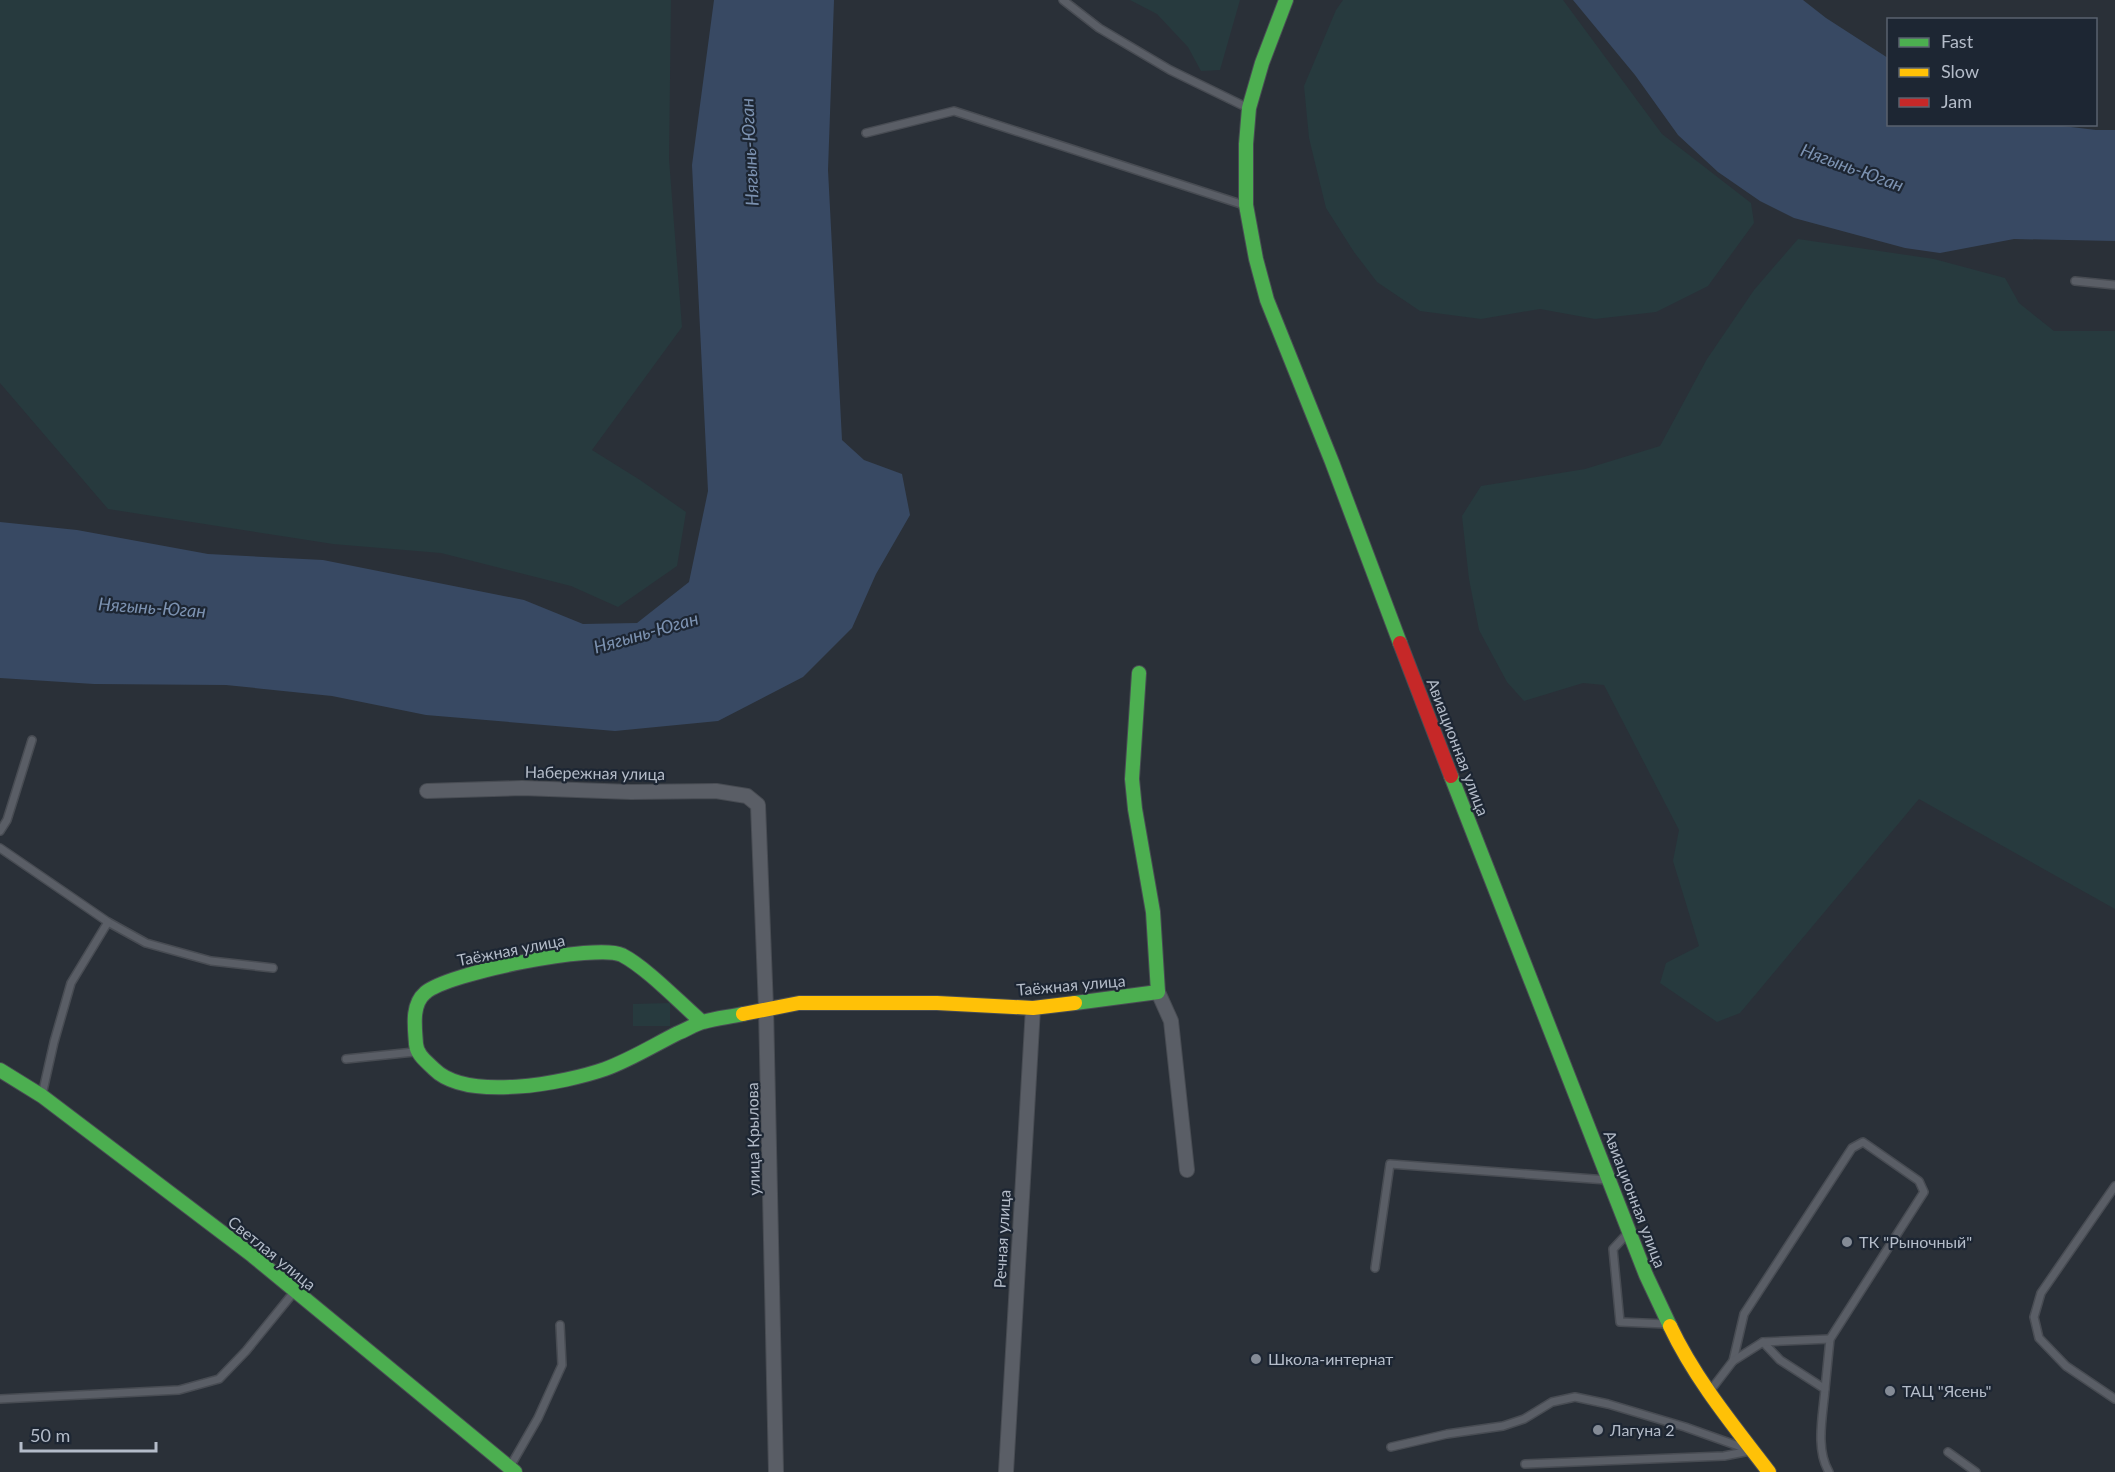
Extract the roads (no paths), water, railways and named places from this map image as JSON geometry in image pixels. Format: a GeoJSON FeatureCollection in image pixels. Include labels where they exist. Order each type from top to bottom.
{"type":"FeatureCollection","features":[{"type":"Feature","properties":{"kind":"street","name":"Авиационная улица"},"geometry":{"type":"LineString","coordinates":[[1286,0],[1262,63],[1249,108],[1246,144],[1246,205],[1256,259],[1267,300],[1332,462],[1428,718],[1609,1180],[1668,1324],[1683,1354],[1709,1394],[1769,1472]]}},
{"type":"Feature","properties":{"kind":"street"},"geometry":{"type":"LineString","coordinates":[[1139,673],[1132,779],[1153,912],[1158,992],[1170,1021],[1187,1170]]}},
{"type":"Feature","properties":{"kind":"street","name":"Набережная улица"},"geometry":{"type":"LineString","coordinates":[[427,791],[522,788],[631,792],[716,791],[747,796],[758,805]]}},
{"type":"Feature","properties":{"kind":"street","name":"улица Крылова"},"geometry":{"type":"LineString","coordinates":[[758,805],[766,1008],[776,1472]]}},
{"type":"Feature","properties":{"kind":"street","name":"Таёжная улица"},"geometry":{"type":"LineString","coordinates":[[702,1022],[637,965],[620,954],[596,951],[485,969],[451,979],[429,989],[420,997],[414,1022],[417,1052],[440,1075],[466,1085],[498,1088],[553,1082],[605,1069],[702,1022],[799,1003],[937,1003],[1033,1008],[1158,992]]}},
{"type":"Feature","properties":{"kind":"street","name":"Речная улица"},"geometry":{"type":"LineString","coordinates":[[1006,1472],[1033,1008]]}},
{"type":"Feature","properties":{"kind":"street","name":"Светлая улица"},"geometry":{"type":"LineString","coordinates":[[0,1070],[42,1096],[253,1256],[512,1469]]}},
{"type":"Feature","properties":{"kind":"lane"},"geometry":{"type":"LineString","coordinates":[[1063,0],[1099,28],[1160,64],[1249,108]]}},
{"type":"Feature","properties":{"kind":"lane"},"geometry":{"type":"LineString","coordinates":[[866,133],[954,111],[1246,205]]}},
{"type":"Feature","properties":{"kind":"lane"},"geometry":{"type":"LineString","coordinates":[[2075,281],[2115,285]]}},
{"type":"Feature","properties":{"kind":"lane"},"geometry":{"type":"LineString","coordinates":[[0,831],[7,820],[32,740]]}},
{"type":"Feature","properties":{"kind":"lane"},"geometry":{"type":"LineString","coordinates":[[0,848],[108,922],[146,943],[211,961],[273,969]]}},
{"type":"Feature","properties":{"kind":"lane"},"geometry":{"type":"LineString","coordinates":[[42,1096],[54,1042],[71,983],[108,922]]}},
{"type":"Feature","properties":{"kind":"lane"},"geometry":{"type":"LineString","coordinates":[[346,1059],[417,1052]]}},
{"type":"Feature","properties":{"kind":"lane"},"geometry":{"type":"LineString","coordinates":[[1733,1361],[1744,1314],[1852,1148],[1863,1142],[1919,1181],[1924,1192],[1830,1339],[1821,1448],[1824,1464],[1829,1472]]}},
{"type":"Feature","properties":{"kind":"lane"},"geometry":{"type":"LineString","coordinates":[[1376,1268],[1390,1164],[1609,1180]]}},
{"type":"Feature","properties":{"kind":"lane"},"geometry":{"type":"LineString","coordinates":[[2115,1186],[2041,1293],[2034,1317],[2039,1338],[2066,1366],[2115,1399]]}},
{"type":"Feature","properties":{"kind":"lane"},"geometry":{"type":"LineString","coordinates":[[1630,1232],[1613,1249],[1620,1322],[1668,1324]]}},
{"type":"Feature","properties":{"kind":"lane"},"geometry":{"type":"LineString","coordinates":[[0,1399],[179,1390],[219,1379],[294,1292]]}},
{"type":"Feature","properties":{"kind":"lane"},"geometry":{"type":"LineString","coordinates":[[512,1469],[562,1365],[561,1325]]}},
{"type":"Feature","properties":{"kind":"lane"},"geometry":{"type":"LineString","coordinates":[[1709,1394],[1733,1361],[1763,1342],[1830,1339]]}},
{"type":"Feature","properties":{"kind":"lane"},"geometry":{"type":"LineString","coordinates":[[1763,1342],[1780,1360],[1825,1389]]}},
{"type":"Feature","properties":{"kind":"lane"},"geometry":{"type":"LineString","coordinates":[[1391,1447],[1447,1434],[1503,1425],[1524,1419],[1552,1402],[1575,1397],[1608,1404],[1685,1427],[1752,1451]]}},
{"type":"Feature","properties":{"kind":"lane"},"geometry":{"type":"LineString","coordinates":[[1525,1464],[1724,1456],[1752,1451]]}},
{"type":"Feature","properties":{"kind":"lane"},"geometry":{"type":"LineString","coordinates":[[1948,1452],[1976,1472]]}},
{"type":"Feature","properties":{"kind":"lane"},"geometry":{"type":"LineString","coordinates":[[1820,1472],[1824,1464]]}},
{"type":"Feature","properties":{"kind":"water","name":"Нягынь-Юган"},"geometry":{"type":"Polygon","coordinates":[[[714,0],[834,0],[828,170],[842,440],[864,460],[902,474],[910,515],[876,574],[852,628],[803,677],[718,721],[615,731],[426,715],[332,696],[226,685],[94,684],[0,678],[0,522],[77,530],[208,554],[323,560],[524,600],[583,624],[637,623],[689,582],[708,491],[692,165],[714,0]]]}},
{"type":"Feature","properties":{"kind":"water","name":"Нягынь-Юган"},"geometry":{"type":"Polygon","coordinates":[[[1573,0],[1803,0],[1826,18],[1887,57],[1887,126],[2063,126],[2115,130],[2115,241],[2014,239],[1940,253],[1905,248],[1794,218],[1760,201],[1718,172],[1678,135],[1635,75],[1573,0]]]}},
{"type":"Feature","properties":{"kind":"place","name":"ТК \"Рыночный\""},"geometry":{"type":"Point","coordinates":[1847,1242]}},
{"type":"Feature","properties":{"kind":"place","name":"Школа-интернат"},"geometry":{"type":"Point","coordinates":[1256,1359]}},
{"type":"Feature","properties":{"kind":"place","name":"ТАЦ \"Ясень\""},"geometry":{"type":"Point","coordinates":[1890,1391]}},
{"type":"Feature","properties":{"kind":"place","name":"Лагуна 2"},"geometry":{"type":"Point","coordinates":[1598,1430]}}]}
